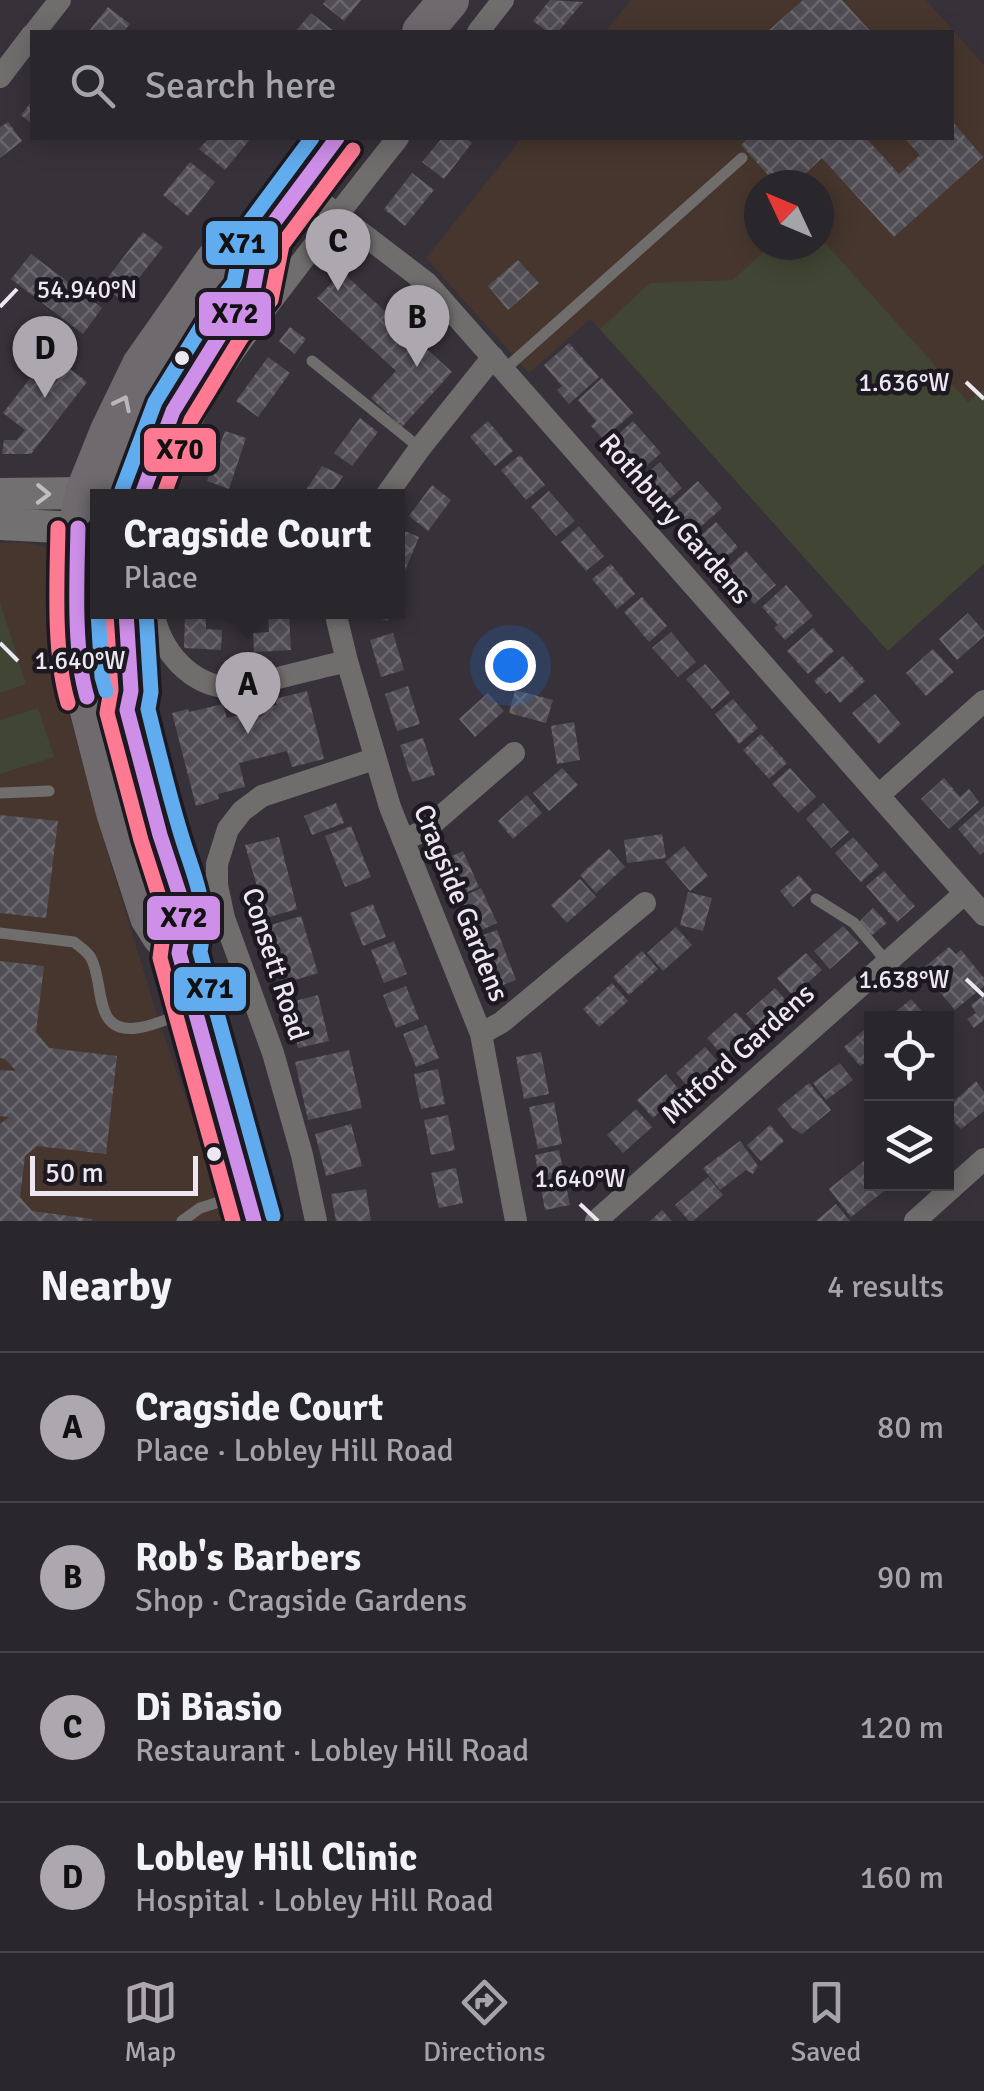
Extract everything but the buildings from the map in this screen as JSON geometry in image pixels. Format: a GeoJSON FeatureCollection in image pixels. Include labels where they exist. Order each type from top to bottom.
{"type":"FeatureCollection","features":[{"type":"Feature","properties":{"kind":"highway"},"geometry":{"type":"LineString","coordinates":[[424,30],[449,0]]}},
{"type":"Feature","properties":{"kind":"highway"},"geometry":{"type":"LineString","coordinates":[[143,489],[173,412],[225,327],[253,291],[263,238],[335,140]]}},
{"type":"Feature","properties":{"kind":"highway"},"geometry":{"type":"LineString","coordinates":[[99,489],[110,431],[158,339],[215,261],[263,238]]}},
{"type":"Feature","properties":{"kind":"highway"},"geometry":{"type":"LineString","coordinates":[[90,527],[76,571],[82,680],[143,899],[162,936],[179,953]]}},
{"type":"Feature","properties":{"kind":"highway"},"geometry":{"type":"LineString","coordinates":[[106,619],[115,685],[127,710],[183,905],[179,953],[251,1207]]}},
{"type":"Feature","properties":{"kind":"highway"},"geometry":{"type":"LineString","coordinates":[[127,619],[132,691],[127,710]]}},
{"type":"Feature","properties":{"kind":"main road"},"geometry":{"type":"LineString","coordinates":[[0,494],[90,507]]}},
{"type":"Feature","properties":{"kind":"main road"},"geometry":{"type":"LineString","coordinates":[[0,524],[90,509]]}},
{"type":"Feature","properties":{"kind":"street"},"geometry":{"type":"LineString","coordinates":[[37,30],[60,0]]}},
{"type":"Feature","properties":{"kind":"street"},"geometry":{"type":"LineString","coordinates":[[480,30],[504,0]]}},
{"type":"Feature","properties":{"kind":"street"},"geometry":{"type":"LineString","coordinates":[[0,77],[30,39]]}},
{"type":"Feature","properties":{"kind":"street"},"geometry":{"type":"LineString","coordinates":[[165,489],[206,393],[236,348],[396,140]]}},
{"type":"Feature","properties":{"kind":"street","name":"Rothbury Gardens"},"geometry":{"type":"LineString","coordinates":[[300,186],[428,283],[984,914]]}},
{"type":"Feature","properties":{"kind":"street"},"geometry":{"type":"LineString","coordinates":[[390,489],[420,448],[498,364]]}},
{"type":"Feature","properties":{"kind":"street"},"geometry":{"type":"LineString","coordinates":[[155,619],[173,658],[190,674],[211,684],[235,689],[346,661]]}},
{"type":"Feature","properties":{"kind":"street","name":"Cragside Gardens"},"geometry":{"type":"LineString","coordinates":[[337,619],[374,760],[481,1034],[516,1221]]}},
{"type":"Feature","properties":{"kind":"street"},"geometry":{"type":"LineString","coordinates":[[879,796],[984,701]]}},
{"type":"Feature","properties":{"kind":"street"},"geometry":{"type":"LineString","coordinates":[[403,840],[424,831],[514,753]]}},
{"type":"Feature","properties":{"kind":"street","name":"Consett Road"},"geometry":{"type":"LineString","coordinates":[[316,1221],[273,1054],[224,918],[217,885],[218,864],[228,829],[242,811],[262,796],[374,760]]}},
{"type":"Feature","properties":{"kind":"street","name":"Mitford Gardens"},"geometry":{"type":"LineString","coordinates":[[596,1221],[965,893]]}},
{"type":"Feature","properties":{"kind":"street"},"geometry":{"type":"LineString","coordinates":[[481,1034],[502,1022],[646,904]]}},
{"type":"Feature","properties":{"kind":"street"},"geometry":{"type":"LineString","coordinates":[[915,1221],[984,1159]]}},
{"type":"Feature","properties":{"kind":"lane"},"geometry":{"type":"LineString","coordinates":[[498,364],[742,158]]}},
{"type":"Feature","properties":{"kind":"lane"},"geometry":{"type":"LineString","coordinates":[[312,361],[420,448]]}},
{"type":"Feature","properties":{"kind":"lane"},"geometry":{"type":"LineString","coordinates":[[0,793],[50,791]]}},
{"type":"Feature","properties":{"kind":"lane"},"geometry":{"type":"LineString","coordinates":[[816,899],[854,923],[887,962]]}},
{"type":"Feature","properties":{"kind":"lane"},"geometry":{"type":"LineString","coordinates":[[0,934],[74,942],[82,948],[92,961],[104,1014],[122,1028],[140,1028],[194,1009]]}},
{"type":"Feature","properties":{"kind":"lane"},"geometry":{"type":"LineString","coordinates":[[182,1221],[200,1208],[251,1207]]}},
{"type":"Feature","properties":{"kind":"shaded area"},"geometry":{"type":"Polygon","coordinates":[[[631,0],[926,0],[953,30],[607,30],[631,0]]]}},
{"type":"Feature","properties":{"kind":"shaded area"},"geometry":{"type":"Polygon","coordinates":[[[954,31],[984,65],[984,564],[888,651],[590,319],[529,373],[426,258],[520,140],[954,140],[954,31]]]}},
{"type":"Feature","properties":{"kind":"shaded area"},"geometry":{"type":"Polygon","coordinates":[[[0,543],[46,547],[54,556],[57,636],[66,703],[159,1021],[229,1221],[0,1221],[0,543]]]}},
{"type":"Feature","properties":{"kind":"green space"},"geometry":{"type":"Polygon","coordinates":[[[834,253],[968,402],[984,389],[984,564],[888,651],[600,329],[650,283],[733,280],[755,260],[834,260],[834,253]]]}},
{"type":"Feature","properties":{"kind":"green space"},"geometry":{"type":"Polygon","coordinates":[[[0,602],[26,684],[0,693],[0,602]]]}},
{"type":"Feature","properties":{"kind":"green space"},"geometry":{"type":"Polygon","coordinates":[[[38,708],[54,757],[0,774],[0,720],[38,708]]]}},
{"type":"Feature","properties":{"kind":"transit line","name":"X71"},"geometry":{"type":"LineString","coordinates":[[122,489],[155,402],[208,316],[234,283],[245,228],[311,140]]}},
{"type":"Feature","properties":{"kind":"transit line","name":"X72"},"geometry":{"type":"LineString","coordinates":[[144,489],[173,411],[225,327],[253,291],[263,237],[336,140]]}},
{"type":"Feature","properties":{"kind":"transit line","name":"X70"},"geometry":{"type":"LineString","coordinates":[[166,489],[191,420],[241,338],[271,300],[282,245],[353,150]]}},
{"type":"Feature","properties":{"kind":"transit line","name":"X70"},"geometry":{"type":"LineString","coordinates":[[58,528],[58,639],[68,703]]}},
{"type":"Feature","properties":{"kind":"transit line","name":"X72"},"geometry":{"type":"LineString","coordinates":[[78,528],[78,636],[87,697]]}},
{"type":"Feature","properties":{"kind":"transit line","name":"X71"},"geometry":{"type":"LineString","coordinates":[[98,619],[106,691]]}},
{"type":"Feature","properties":{"kind":"transit line","name":"X70"},"geometry":{"type":"LineString","coordinates":[[106,619],[111,690],[107,713],[163,909],[160,958],[233,1221]]}},
{"type":"Feature","properties":{"kind":"transit line","name":"X72"},"geometry":{"type":"LineString","coordinates":[[126,619],[131,691],[127,710],[183,905],[179,953],[254,1221]]}},
{"type":"Feature","properties":{"kind":"transit line","name":"X71"},"geometry":{"type":"LineString","coordinates":[[146,619],[151,692],[148,709],[199,890],[203,919],[200,952],[273,1216]]}},
{"type":"Feature","properties":{"kind":"place","name":"Di Biasio"},"geometry":{"type":"Point","coordinates":[338,291]}},
{"type":"Feature","properties":{"kind":"place","name":"Rob's Barbers"},"geometry":{"type":"Point","coordinates":[417,367]}},
{"type":"Feature","properties":{"kind":"place","name":"Lobley Hill Clinic"},"geometry":{"type":"Point","coordinates":[45,398]}},
{"type":"Feature","properties":{"kind":"place","name":"Cragside Court"},"geometry":{"type":"Point","coordinates":[248,734]}}]}
